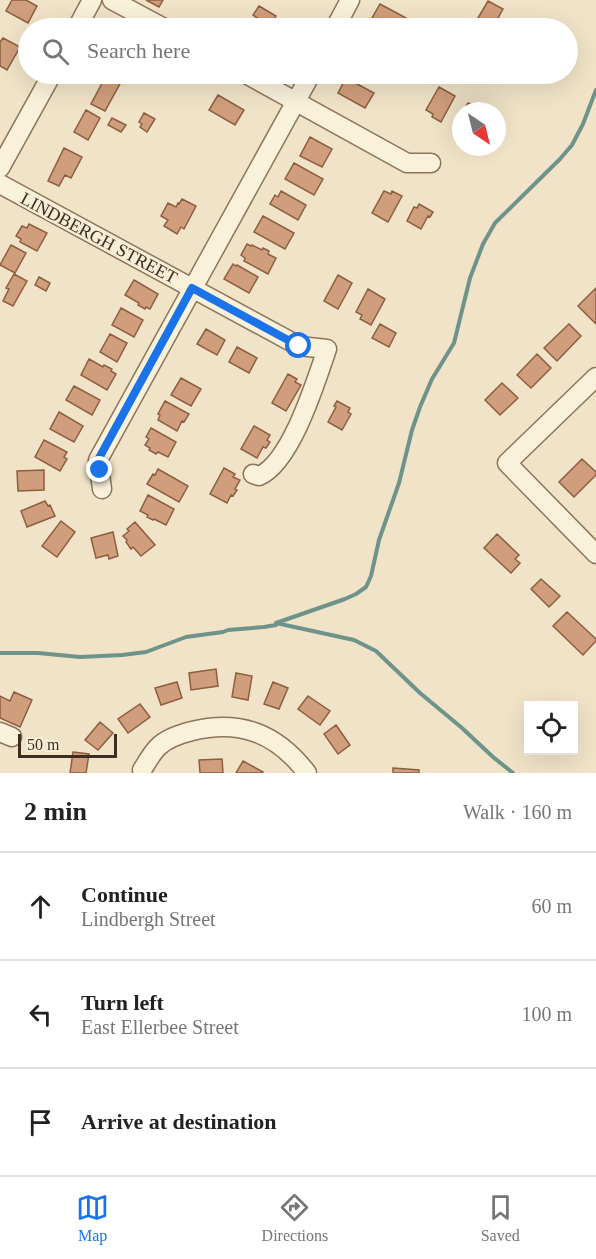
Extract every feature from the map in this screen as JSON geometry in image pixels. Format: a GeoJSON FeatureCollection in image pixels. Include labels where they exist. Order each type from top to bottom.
{"type":"FeatureCollection","features":[{"type":"Feature","properties":{"kind":"street"},"geometry":{"type":"LineString","coordinates":[[82,18],[92,0]]}},
{"type":"Feature","properties":{"kind":"street"},"geometry":{"type":"LineString","coordinates":[[112,0],[145,18]]}},
{"type":"Feature","properties":{"kind":"street"},"geometry":{"type":"LineString","coordinates":[[340,18],[350,0]]}},
{"type":"Feature","properties":{"kind":"street"},"geometry":{"type":"LineString","coordinates":[[0,168],[46,84]]}},
{"type":"Feature","properties":{"kind":"street"},"geometry":{"type":"LineString","coordinates":[[264,84],[407,163],[431,163]]}},
{"type":"Feature","properties":{"kind":"street"},"geometry":{"type":"LineString","coordinates":[[102,489],[98,460],[304,84]]}},
{"type":"Feature","properties":{"kind":"street","name":"LINDBERGH STREET"},"geometry":{"type":"LineString","coordinates":[[0,184],[299,346],[327,349],[311,397],[293,436],[276,462],[264,474],[259,476],[253,474]]}},
{"type":"Feature","properties":{"kind":"street"},"geometry":{"type":"LineString","coordinates":[[596,377],[507,463],[596,554]]}},
{"type":"Feature","properties":{"kind":"street"},"geometry":{"type":"LineString","coordinates":[[142,770],[159,746],[174,736],[202,728],[225,727],[243,728],[279,744],[307,773]]}},
{"type":"Feature","properties":{"kind":"building"},"geometry":{"type":"Polygon","coordinates":[[[12,0],[26,0],[37,6],[31,18],[19,18],[6,11],[12,0]]]}},
{"type":"Feature","properties":{"kind":"building"},"geometry":{"type":"Polygon","coordinates":[[[146,0],[163,0],[159,7],[146,0]]]}},
{"type":"Feature","properties":{"kind":"building"},"geometry":{"type":"Polygon","coordinates":[[[488,1],[503,9],[498,18],[478,18],[488,1]]]}},
{"type":"Feature","properties":{"kind":"building"},"geometry":{"type":"Polygon","coordinates":[[[380,4],[406,18],[372,18],[380,4]]]}},
{"type":"Feature","properties":{"kind":"building"},"geometry":{"type":"Polygon","coordinates":[[[259,6],[276,16],[275,18],[257,18],[253,15],[259,6]]]}},
{"type":"Feature","properties":{"kind":"building"},"geometry":{"type":"Polygon","coordinates":[[[3,38],[18,46],[18,51],[7,70],[0,66],[0,42],[3,38]]]}},
{"type":"Feature","properties":{"kind":"building"},"geometry":{"type":"Polygon","coordinates":[[[102,84],[120,84],[105,111],[91,104],[102,84]]]}},
{"type":"Feature","properties":{"kind":"building"},"geometry":{"type":"Polygon","coordinates":[[[343,84],[357,84],[374,93],[365,108],[338,93],[343,84]]]}},
{"type":"Feature","properties":{"kind":"building"},"geometry":{"type":"Polygon","coordinates":[[[439,87],[455,96],[441,122],[426,110],[439,87]]]}},
{"type":"Feature","properties":{"kind":"building"},"geometry":{"type":"Polygon","coordinates":[[[218,95],[244,110],[235,125],[209,110],[218,95]]]}},
{"type":"Feature","properties":{"kind":"building"},"geometry":{"type":"Polygon","coordinates":[[[86,110],[100,118],[88,140],[74,132],[86,110]]]}},
{"type":"Feature","properties":{"kind":"building"},"geometry":{"type":"Polygon","coordinates":[[[144,113],[155,119],[147,132],[140,127],[142,124],[139,122],[144,113]]]}},
{"type":"Feature","properties":{"kind":"building"},"geometry":{"type":"Polygon","coordinates":[[[112,118],[126,125],[121,132],[108,125],[112,118]]]}},
{"type":"Feature","properties":{"kind":"building"},"geometry":{"type":"Polygon","coordinates":[[[310,137],[332,149],[322,167],[300,156],[310,137]]]}},
{"type":"Feature","properties":{"kind":"building"},"geometry":{"type":"Polygon","coordinates":[[[64,148],[82,157],[71,178],[65,175],[59,186],[48,181],[64,148]]]}},
{"type":"Feature","properties":{"kind":"building"},"geometry":{"type":"Polygon","coordinates":[[[294,163],[323,179],[314,195],[285,179],[294,163]]]}},
{"type":"Feature","properties":{"kind":"building"},"geometry":{"type":"Polygon","coordinates":[[[281,191],[306,205],[298,220],[270,204],[275,195],[278,197],[281,191]]]}},
{"type":"Feature","properties":{"kind":"building"},"geometry":{"type":"Polygon","coordinates":[[[384,191],[391,194],[392,191],[402,196],[388,222],[372,213],[384,191]]]}},
{"type":"Feature","properties":{"kind":"building"},"geometry":{"type":"Polygon","coordinates":[[[182,199],[196,206],[184,229],[181,227],[177,234],[164,226],[168,220],[161,216],[168,203],[176,207],[182,199]]]}},
{"type":"Feature","properties":{"kind":"building"},"geometry":{"type":"Polygon","coordinates":[[[419,204],[433,212],[421,229],[407,221],[414,207],[417,208],[419,204]]]}},
{"type":"Feature","properties":{"kind":"building"},"geometry":{"type":"Polygon","coordinates":[[[263,216],[294,233],[285,249],[254,232],[263,216]]]}},
{"type":"Feature","properties":{"kind":"building"},"geometry":{"type":"Polygon","coordinates":[[[29,224],[47,233],[37,251],[20,242],[21,239],[16,236],[22,226],[27,228],[29,224]]]}},
{"type":"Feature","properties":{"kind":"building"},"geometry":{"type":"Polygon","coordinates":[[[247,244],[262,250],[263,248],[276,258],[268,274],[244,261],[245,258],[241,255],[247,244]]]}},
{"type":"Feature","properties":{"kind":"building"},"geometry":{"type":"Polygon","coordinates":[[[11,245],[26,253],[15,273],[0,265],[11,245]]]}},
{"type":"Feature","properties":{"kind":"building"},"geometry":{"type":"Polygon","coordinates":[[[233,264],[258,277],[249,293],[224,279],[233,264]]]}},
{"type":"Feature","properties":{"kind":"building"},"geometry":{"type":"Polygon","coordinates":[[[14,274],[27,281],[13,306],[3,301],[9,289],[6,288],[14,274]]]}},
{"type":"Feature","properties":{"kind":"building"},"geometry":{"type":"Polygon","coordinates":[[[338,275],[352,283],[338,309],[324,301],[338,275]]]}},
{"type":"Feature","properties":{"kind":"building"},"geometry":{"type":"Polygon","coordinates":[[[39,277],[50,283],[46,291],[35,285],[39,277]]]}},
{"type":"Feature","properties":{"kind":"building"},"geometry":{"type":"Polygon","coordinates":[[[134,280],[158,294],[150,309],[146,307],[145,309],[125,295],[134,280]]]}},
{"type":"Feature","properties":{"kind":"building"},"geometry":{"type":"Polygon","coordinates":[[[596,288],[596,324],[578,306],[596,288]]]}},
{"type":"Feature","properties":{"kind":"building"},"geometry":{"type":"Polygon","coordinates":[[[368,289],[385,299],[371,325],[360,319],[362,315],[356,312],[368,289]]]}},
{"type":"Feature","properties":{"kind":"building"},"geometry":{"type":"Polygon","coordinates":[[[121,308],[143,320],[134,337],[112,325],[121,308]]]}},
{"type":"Feature","properties":{"kind":"building"},"geometry":{"type":"Polygon","coordinates":[[[380,324],[396,333],[389,347],[372,338],[380,324]]]}},
{"type":"Feature","properties":{"kind":"building"},"geometry":{"type":"Polygon","coordinates":[[[569,324],[581,336],[557,361],[544,348],[569,324]]]}},
{"type":"Feature","properties":{"kind":"building"},"geometry":{"type":"Polygon","coordinates":[[[206,329],[225,340],[217,355],[197,344],[206,329]]]}},
{"type":"Feature","properties":{"kind":"building"},"geometry":{"type":"Polygon","coordinates":[[[110,334],[127,343],[117,362],[100,352],[110,334]]]}},
{"type":"Feature","properties":{"kind":"building"},"geometry":{"type":"Polygon","coordinates":[[[237,347],[257,358],[249,373],[229,362],[237,347]]]}},
{"type":"Feature","properties":{"kind":"building"},"geometry":{"type":"Polygon","coordinates":[[[537,354],[551,368],[531,388],[517,375],[537,354]]]}},
{"type":"Feature","properties":{"kind":"building"},"geometry":{"type":"Polygon","coordinates":[[[89,359],[112,369],[111,371],[116,374],[107,390],[81,375],[89,359]]]}},
{"type":"Feature","properties":{"kind":"building"},"geometry":{"type":"Polygon","coordinates":[[[288,374],[297,379],[295,382],[301,385],[286,411],[272,403],[288,374]]]}},
{"type":"Feature","properties":{"kind":"building"},"geometry":{"type":"Polygon","coordinates":[[[181,378],[201,389],[191,406],[171,395],[181,378]]]}},
{"type":"Feature","properties":{"kind":"building"},"geometry":{"type":"Polygon","coordinates":[[[502,383],[518,398],[500,415],[485,400],[502,383]]]}},
{"type":"Feature","properties":{"kind":"building"},"geometry":{"type":"Polygon","coordinates":[[[74,386],[100,400],[92,415],[66,400],[74,386]]]}},
{"type":"Feature","properties":{"kind":"building"},"geometry":{"type":"Polygon","coordinates":[[[165,401],[189,414],[177,431],[158,420],[160,415],[158,414],[165,401]]]}},
{"type":"Feature","properties":{"kind":"building"},"geometry":{"type":"Polygon","coordinates":[[[337,401],[350,408],[348,412],[351,414],[342,430],[328,422],[337,401]]]}},
{"type":"Feature","properties":{"kind":"building"},"geometry":{"type":"Polygon","coordinates":[[[59,412],[83,426],[74,442],[50,429],[59,412]]]}},
{"type":"Feature","properties":{"kind":"building"},"geometry":{"type":"Polygon","coordinates":[[[254,426],[270,435],[267,440],[270,442],[266,448],[263,447],[257,458],[241,449],[254,426]]]}},
{"type":"Feature","properties":{"kind":"building"},"geometry":{"type":"Polygon","coordinates":[[[151,428],[176,442],[168,457],[158,452],[156,454],[145,445],[151,428]]]}},
{"type":"Feature","properties":{"kind":"building"},"geometry":{"type":"Polygon","coordinates":[[[44,440],[67,452],[64,457],[67,459],[60,471],[35,457],[44,440]]]}},
{"type":"Feature","properties":{"kind":"building"},"geometry":{"type":"Polygon","coordinates":[[[582,459],[596,472],[596,475],[574,497],[559,482],[582,459]]]}},
{"type":"Feature","properties":{"kind":"building"},"geometry":{"type":"Polygon","coordinates":[[[224,468],[240,480],[235,489],[237,490],[227,503],[210,494],[224,468]]]}},
{"type":"Feature","properties":{"kind":"building"},"geometry":{"type":"Polygon","coordinates":[[[158,469],[188,486],[179,502],[147,484],[158,469]]]}},
{"type":"Feature","properties":{"kind":"building"},"geometry":{"type":"Polygon","coordinates":[[[44,470],[44,490],[18,491],[17,471],[44,470]]]}},
{"type":"Feature","properties":{"kind":"building"},"geometry":{"type":"Polygon","coordinates":[[[148,495],[174,509],[166,525],[147,517],[148,515],[140,511],[148,495]]]}},
{"type":"Feature","properties":{"kind":"building"},"geometry":{"type":"Polygon","coordinates":[[[45,501],[48,506],[50,505],[55,516],[27,527],[21,511],[45,501]]]}},
{"type":"Feature","properties":{"kind":"building"},"geometry":{"type":"Polygon","coordinates":[[[61,521],[75,532],[57,557],[42,546],[61,521]]]}},
{"type":"Feature","properties":{"kind":"building"},"geometry":{"type":"Polygon","coordinates":[[[135,522],[155,545],[141,556],[133,547],[131,549],[123,536],[135,522]]]}},
{"type":"Feature","properties":{"kind":"building"},"geometry":{"type":"Polygon","coordinates":[[[113,532],[118,556],[109,559],[108,555],[96,558],[91,538],[113,532]]]}},
{"type":"Feature","properties":{"kind":"building"},"geometry":{"type":"Polygon","coordinates":[[[497,534],[519,555],[515,559],[520,563],[511,573],[484,548],[497,534]]]}},
{"type":"Feature","properties":{"kind":"building"},"geometry":{"type":"Polygon","coordinates":[[[541,579],[560,596],[549,607],[531,589],[541,579]]]}},
{"type":"Feature","properties":{"kind":"building"},"geometry":{"type":"Polygon","coordinates":[[[567,612],[596,639],[583,655],[553,626],[567,612]]]}},
{"type":"Feature","properties":{"kind":"building"},"geometry":{"type":"Polygon","coordinates":[[[216,669],[218,686],[191,690],[189,673],[216,669]]]}},
{"type":"Feature","properties":{"kind":"building"},"geometry":{"type":"Polygon","coordinates":[[[236,673],[252,676],[248,700],[232,697],[236,673]]]}},
{"type":"Feature","properties":{"kind":"building"},"geometry":{"type":"Polygon","coordinates":[[[177,682],[182,698],[161,705],[155,688],[177,682]]]}},
{"type":"Feature","properties":{"kind":"building"},"geometry":{"type":"Polygon","coordinates":[[[273,682],[288,688],[279,709],[264,704],[273,682]]]}},
{"type":"Feature","properties":{"kind":"building"},"geometry":{"type":"Polygon","coordinates":[[[14,692],[32,700],[20,727],[0,718],[0,696],[10,701],[14,692]]]}},
{"type":"Feature","properties":{"kind":"building"},"geometry":{"type":"Polygon","coordinates":[[[308,696],[330,711],[320,725],[298,709],[308,696]]]}},
{"type":"Feature","properties":{"kind":"building"},"geometry":{"type":"Polygon","coordinates":[[[140,704],[150,717],[128,733],[118,719],[140,704]]]}},
{"type":"Feature","properties":{"kind":"building"},"geometry":{"type":"Polygon","coordinates":[[[100,722],[113,733],[98,750],[85,740],[100,722]]]}},
{"type":"Feature","properties":{"kind":"building"},"geometry":{"type":"Polygon","coordinates":[[[336,725],[350,745],[338,754],[324,734],[336,725]]]}},
{"type":"Feature","properties":{"kind":"building"},"geometry":{"type":"Polygon","coordinates":[[[73,752],[89,754],[86,773],[70,773],[73,752]]]}},
{"type":"Feature","properties":{"kind":"building"},"geometry":{"type":"Polygon","coordinates":[[[222,759],[223,773],[200,773],[199,760],[222,759]]]}},
{"type":"Feature","properties":{"kind":"building"},"geometry":{"type":"Polygon","coordinates":[[[243,761],[263,772],[236,773],[243,761]]]}},
{"type":"Feature","properties":{"kind":"building"},"geometry":{"type":"Polygon","coordinates":[[[393,768],[419,770],[419,773],[393,773],[393,768]]]}},
{"type":"Feature","properties":{"kind":"waterway"},"geometry":{"type":"LineString","coordinates":[[276,623],[345,599],[366,587],[371,576],[379,540],[399,483],[412,430],[432,379],[454,343],[470,278],[483,244],[495,223],[572,145],[596,90]]}},
{"type":"Feature","properties":{"kind":"waterway"},"geometry":{"type":"LineString","coordinates":[[0,653],[38,653],[80,657],[122,655],[146,652],[186,637],[264,627],[276,625],[276,623],[354,640],[376,651],[420,693],[513,773]]}},
{"type":"Feature","properties":{"kind":"route"},"geometry":{"type":"LineString","coordinates":[[100,470],[98,460],[192,288],[299,346]]}}]}
